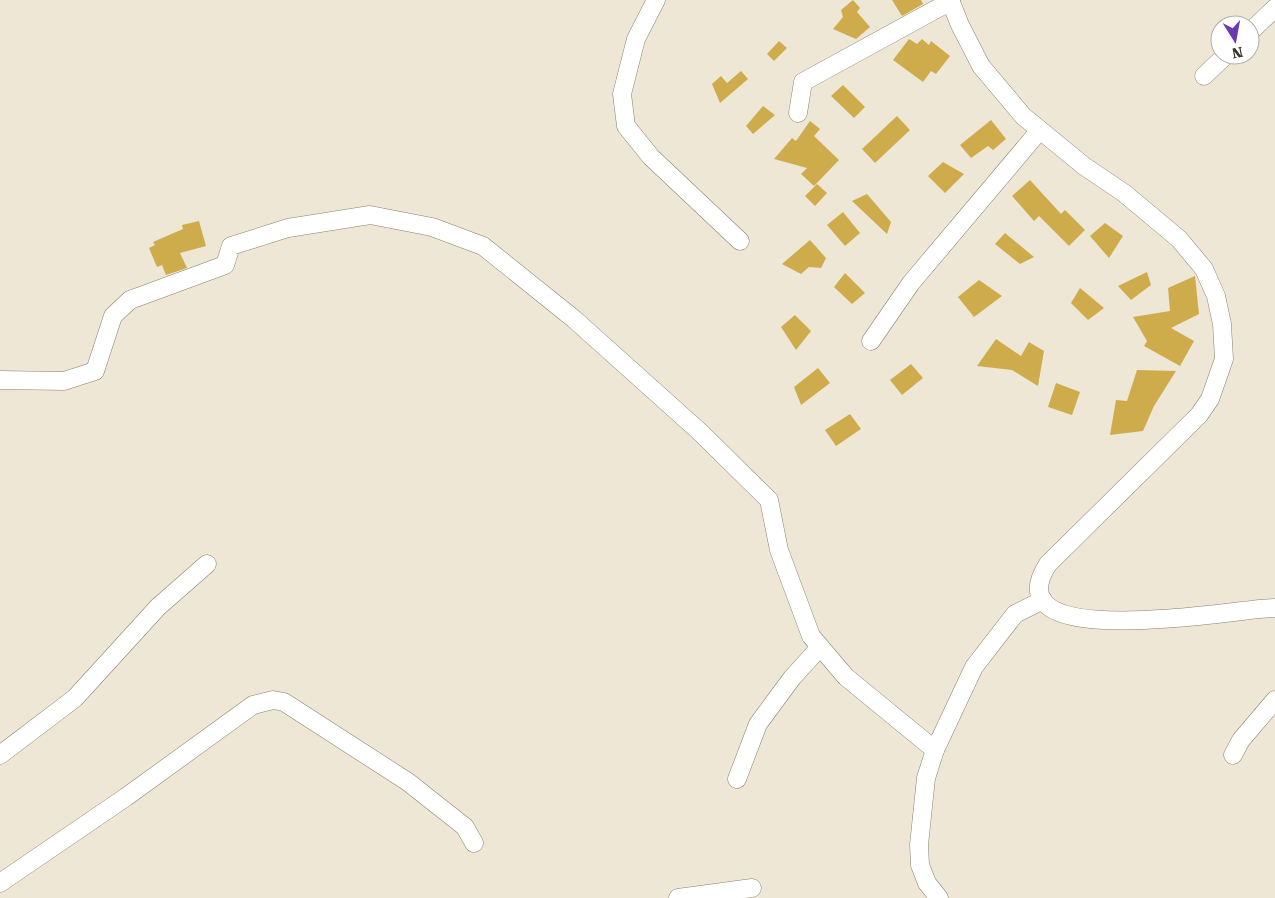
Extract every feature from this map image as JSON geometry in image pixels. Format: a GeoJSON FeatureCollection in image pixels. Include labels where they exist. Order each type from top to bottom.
{"type":"FeatureCollection","features":[{"type":"Feature","properties":{"kind":"street"},"geometry":{"type":"LineString","coordinates":[[656,0],[636,39],[622,94],[626,126],[651,157],[740,241]]}},
{"type":"Feature","properties":{"kind":"street"},"geometry":{"type":"LineString","coordinates":[[798,113],[803,82],[951,0],[960,25],[981,66],[1017,109],[1084,166],[1124,193],[1179,239],[1204,269],[1216,296],[1224,345],[1224,359],[1218,381],[1200,415],[1048,564],[1042,572],[1040,592],[1043,600],[1047,607],[1058,614],[1102,621],[1138,621],[1275,608]]}},
{"type":"Feature","properties":{"kind":"street"},"geometry":{"type":"LineString","coordinates":[[1260,22],[1275,8]]}},
{"type":"Feature","properties":{"kind":"street"},"geometry":{"type":"LineString","coordinates":[[1204,76],[1216,65]]}},
{"type":"Feature","properties":{"kind":"street"},"geometry":{"type":"LineString","coordinates":[[871,341],[911,283],[1040,130]]}},
{"type":"Feature","properties":{"kind":"street"},"geometry":{"type":"LineString","coordinates":[[0,380],[64,381],[94,370],[113,316],[130,300],[225,265],[231,246],[288,228],[370,216],[432,227],[483,246],[566,313],[700,432],[770,500],[779,550],[811,636],[846,677],[935,750]]}},
{"type":"Feature","properties":{"kind":"street"},"geometry":{"type":"LineString","coordinates":[[0,755],[75,698],[158,607],[207,564]]}},
{"type":"Feature","properties":{"kind":"street"},"geometry":{"type":"LineString","coordinates":[[939,898],[927,883],[920,865],[919,845],[926,778],[935,750],[974,667],[1015,614],[1043,600]]}},
{"type":"Feature","properties":{"kind":"street"},"geometry":{"type":"LineString","coordinates":[[737,779],[758,724],[792,678],[820,647]]}},
{"type":"Feature","properties":{"kind":"street"},"geometry":{"type":"LineString","coordinates":[[0,883],[119,802],[253,705],[273,700],[284,702],[408,782],[465,826],[474,843]]}},
{"type":"Feature","properties":{"kind":"street"},"geometry":{"type":"LineString","coordinates":[[1233,755],[1241,740],[1275,700]]}},
{"type":"Feature","properties":{"kind":"street"},"geometry":{"type":"LineString","coordinates":[[678,898],[752,888]]}},
{"type":"Feature","properties":{"kind":"building"},"geometry":{"type":"Polygon","coordinates":[[[853,0],[860,8],[857,12],[870,27],[856,39],[833,29],[843,17],[841,10],[853,0]]]}},
{"type":"Feature","properties":{"kind":"building"},"geometry":{"type":"Polygon","coordinates":[[[892,0],[921,0],[923,4],[902,16],[892,0]]]}},
{"type":"Feature","properties":{"kind":"building"},"geometry":{"type":"Polygon","coordinates":[[[909,39],[917,44],[922,39],[929,45],[931,41],[950,56],[936,74],[931,71],[923,82],[893,60],[909,39]]]}},
{"type":"Feature","properties":{"kind":"building"},"geometry":{"type":"Polygon","coordinates":[[[779,41],[787,48],[774,61],[767,54],[779,41]]]}},
{"type":"Feature","properties":{"kind":"building"},"geometry":{"type":"Polygon","coordinates":[[[741,71],[748,79],[720,103],[712,84],[721,76],[727,83],[741,71]]]}},
{"type":"Feature","properties":{"kind":"building"},"geometry":{"type":"Polygon","coordinates":[[[843,85],[865,107],[854,118],[831,96],[843,85]]]}},
{"type":"Feature","properties":{"kind":"building"},"geometry":{"type":"Polygon","coordinates":[[[763,106],[775,115],[753,134],[746,126],[763,106]]]}},
{"type":"Feature","properties":{"kind":"building"},"geometry":{"type":"Polygon","coordinates":[[[897,116],[910,130],[875,163],[862,149],[897,116]]]}},
{"type":"Feature","properties":{"kind":"building"},"geometry":{"type":"Polygon","coordinates":[[[991,120],[1006,139],[993,150],[988,146],[971,158],[960,145],[991,120]]]}},
{"type":"Feature","properties":{"kind":"building"},"geometry":{"type":"Polygon","coordinates":[[[810,121],[820,129],[814,136],[839,160],[814,186],[801,174],[807,168],[774,159],[792,138],[796,141],[810,121]]]}},
{"type":"Feature","properties":{"kind":"building"},"geometry":{"type":"Polygon","coordinates":[[[943,162],[964,174],[945,193],[928,176],[943,162]]]}},
{"type":"Feature","properties":{"kind":"building"},"geometry":{"type":"Polygon","coordinates":[[[1030,180],[1061,214],[1065,210],[1085,230],[1069,246],[1039,216],[1034,221],[1012,196],[1030,180]]]}},
{"type":"Feature","properties":{"kind":"building"},"geometry":{"type":"Polygon","coordinates":[[[817,184],[827,193],[815,206],[805,196],[817,184]]]}},
{"type":"Feature","properties":{"kind":"building"},"geometry":{"type":"Polygon","coordinates":[[[867,194],[891,222],[887,234],[852,201],[867,194]]]}},
{"type":"Feature","properties":{"kind":"building"},"geometry":{"type":"Polygon","coordinates":[[[843,212],[860,233],[845,246],[827,225],[843,212]]]}},
{"type":"Feature","properties":{"kind":"building"},"geometry":{"type":"Polygon","coordinates":[[[199,221],[206,246],[180,253],[187,268],[166,275],[162,265],[157,267],[149,248],[155,245],[153,242],[183,229],[182,225],[199,221]]]}},
{"type":"Feature","properties":{"kind":"building"},"geometry":{"type":"Polygon","coordinates":[[[1105,223],[1123,236],[1109,258],[1090,236],[1105,223]]]}},
{"type":"Feature","properties":{"kind":"building"},"geometry":{"type":"Polygon","coordinates":[[[1005,233],[1034,257],[1020,264],[995,244],[1005,233]]]}},
{"type":"Feature","properties":{"kind":"building"},"geometry":{"type":"Polygon","coordinates":[[[810,240],[826,258],[821,268],[809,267],[801,274],[782,264],[810,240]]]}},
{"type":"Feature","properties":{"kind":"building"},"geometry":{"type":"Polygon","coordinates":[[[1147,272],[1151,285],[1131,300],[1118,286],[1147,272]]]}},
{"type":"Feature","properties":{"kind":"building"},"geometry":{"type":"Polygon","coordinates":[[[845,273],[865,293],[852,304],[834,287],[845,273]]]}},
{"type":"Feature","properties":{"kind":"building"},"geometry":{"type":"Polygon","coordinates":[[[1195,276],[1199,314],[1171,328],[1194,341],[1180,366],[1144,346],[1147,341],[1133,317],[1170,311],[1168,288],[1195,276]]]}},
{"type":"Feature","properties":{"kind":"building"},"geometry":{"type":"Polygon","coordinates":[[[979,280],[1002,296],[974,317],[958,297],[979,280]]]}},
{"type":"Feature","properties":{"kind":"building"},"geometry":{"type":"Polygon","coordinates":[[[1080,288],[1104,308],[1088,320],[1071,303],[1080,288]]]}},
{"type":"Feature","properties":{"kind":"building"},"geometry":{"type":"Polygon","coordinates":[[[795,315],[811,331],[796,350],[781,327],[795,315]]]}},
{"type":"Feature","properties":{"kind":"building"},"geometry":{"type":"Polygon","coordinates":[[[996,339],[1021,356],[1029,342],[1044,351],[1038,386],[1012,370],[977,366],[996,339]]]}},
{"type":"Feature","properties":{"kind":"building"},"geometry":{"type":"Polygon","coordinates":[[[911,364],[923,378],[902,395],[890,380],[911,364]]]}},
{"type":"Feature","properties":{"kind":"building"},"geometry":{"type":"Polygon","coordinates":[[[818,368],[830,383],[801,405],[794,387],[818,368]]]}},
{"type":"Feature","properties":{"kind":"building"},"geometry":{"type":"Polygon","coordinates":[[[1137,370],[1176,371],[1154,406],[1143,431],[1110,435],[1116,400],[1127,401],[1137,370]]]}},
{"type":"Feature","properties":{"kind":"building"},"geometry":{"type":"Polygon","coordinates":[[[1056,383],[1080,392],[1072,415],[1048,407],[1056,383]]]}},
{"type":"Feature","properties":{"kind":"building"},"geometry":{"type":"Polygon","coordinates":[[[850,414],[861,429],[836,446],[825,430],[850,414]]]}}]}
